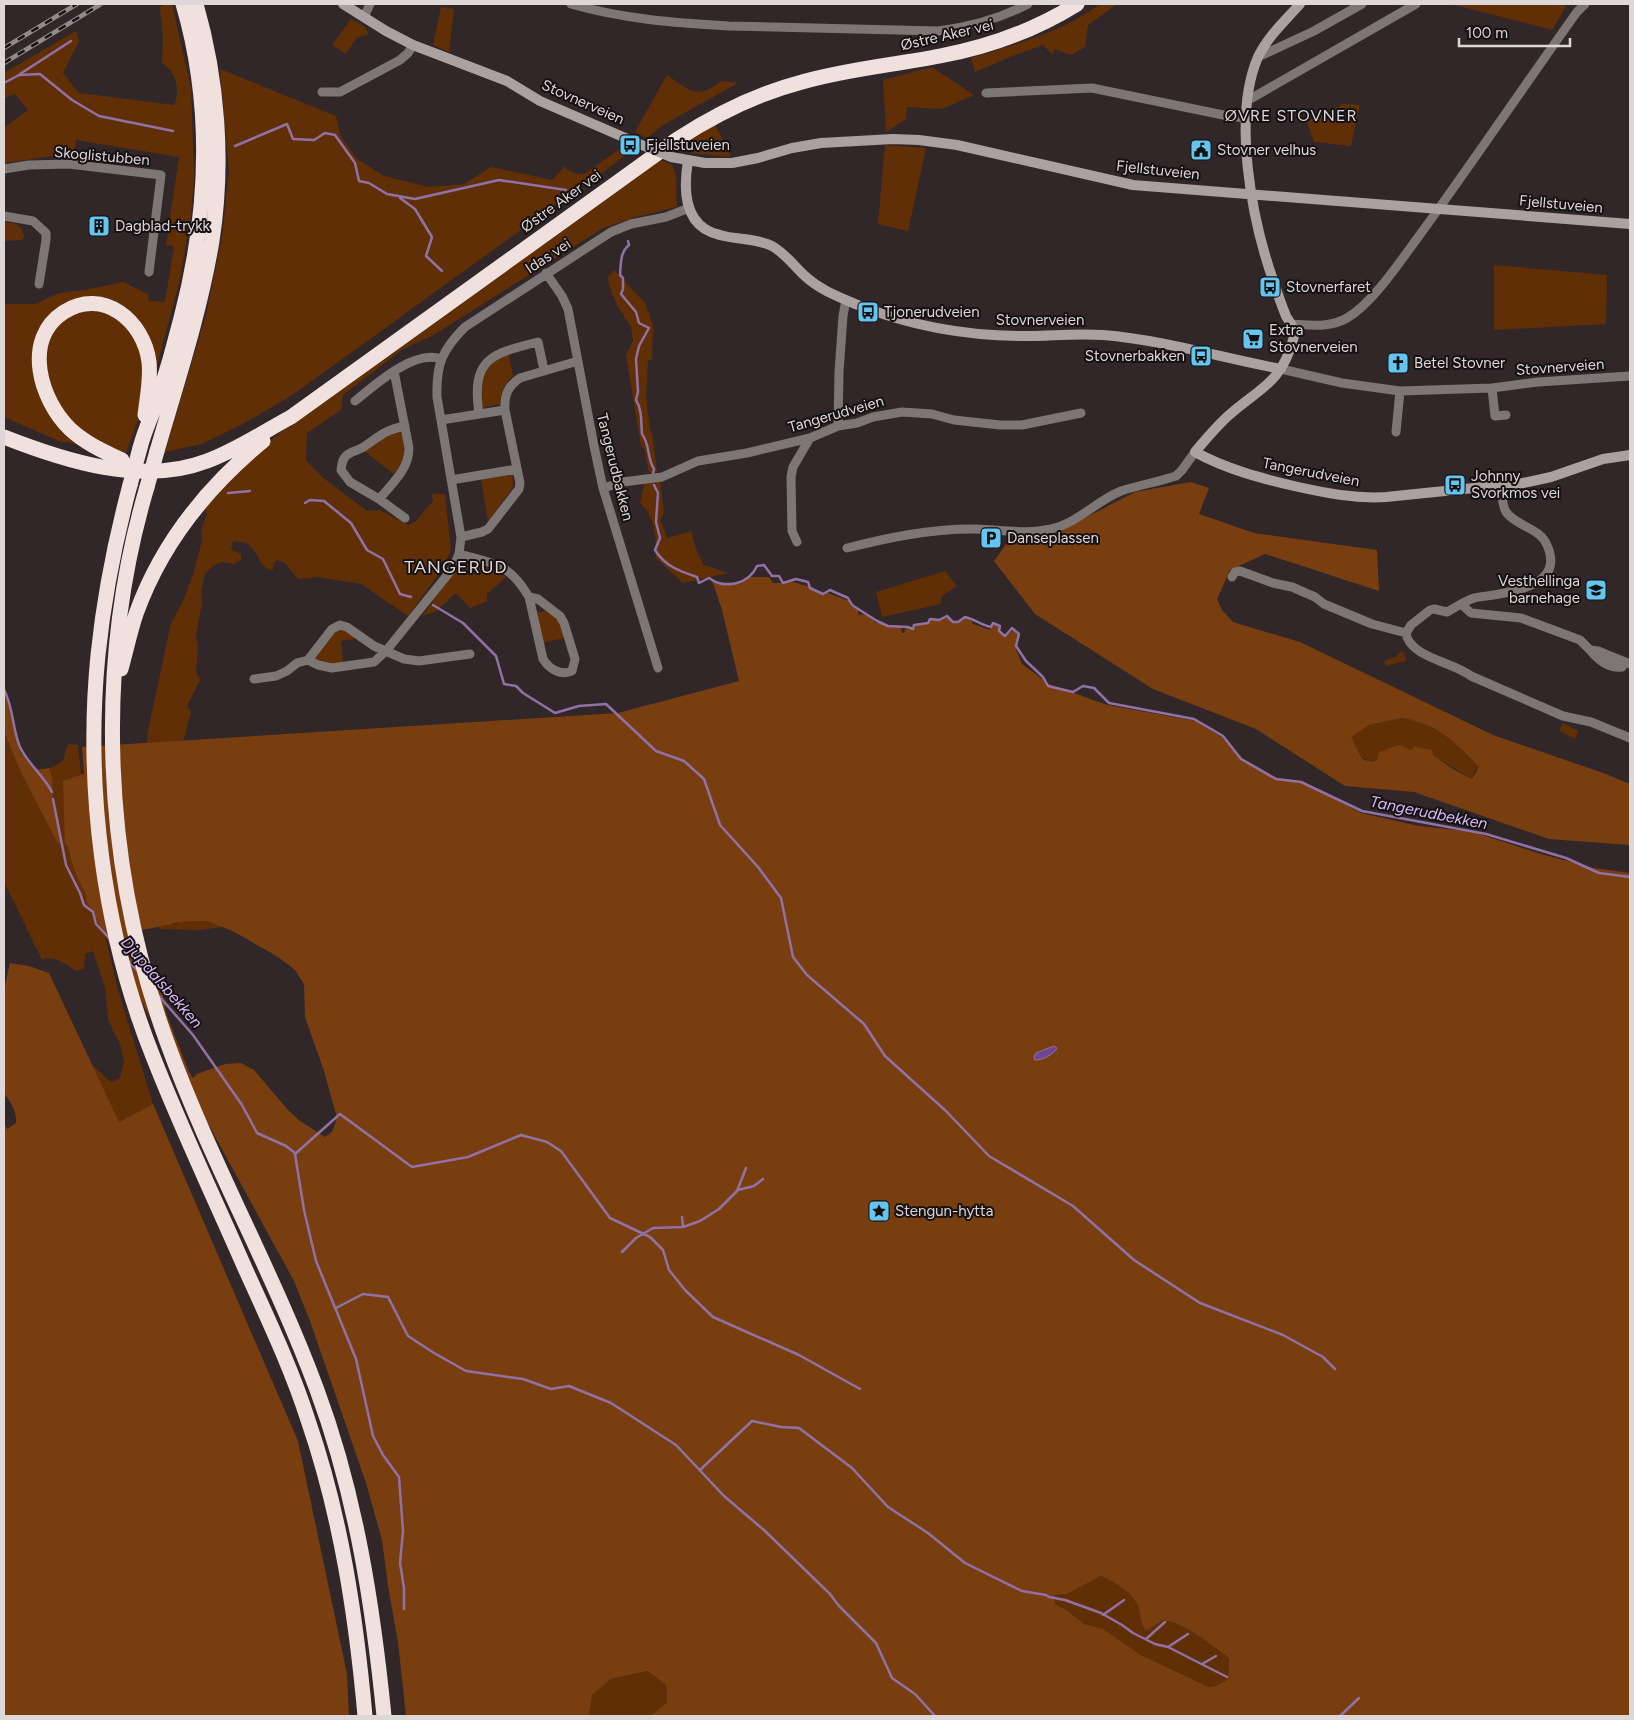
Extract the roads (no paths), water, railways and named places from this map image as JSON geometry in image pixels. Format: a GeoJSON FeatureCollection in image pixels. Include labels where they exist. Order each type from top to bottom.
{"type":"FeatureCollection","features":[{"type":"Feature","properties":{"kind":"highway"},"geometry":{"type":"LineString","coordinates":[[183,4],[195,53],[202,107],[204,147],[202,202],[194,258],[181,317],[160,392],[130,485],[113,553],[108,585],[96,685],[95,746],[102,854],[111,908],[130,989],[150,1050],[198,1165],[279,1344],[314,1439],[333,1508],[347,1577],[357,1641],[365,1716]]}},
{"type":"Feature","properties":{"kind":"highway"},"geometry":{"type":"LineString","coordinates":[[196,4],[208,51],[214,99],[218,162],[216,196],[212,240],[198,307],[134,534],[123,589],[117,636],[114,695],[114,772],[120,850],[132,918],[143,965],[164,1034],[187,1093],[296,1336],[318,1392],[332,1435],[353,1512],[366,1574],[376,1638],[384,1716]]}},
{"type":"Feature","properties":{"kind":"highway","name":"Østre Aker vei"},"geometry":{"type":"LineString","coordinates":[[88,460],[159,462],[191,457],[217,448],[256,427],[320,385],[662,138],[702,112],[732,96],[772,80],[815,69],[921,50],[983,36],[1026,21],[1059,4]]}},
{"type":"Feature","properties":{"kind":"highway","name":"Østre Aker vei"},"geometry":{"type":"LineString","coordinates":[[88,460],[141,471],[171,470],[194,465],[236,448],[291,417],[669,145],[722,112],[762,94],[803,82],[942,56],[1000,41],[1046,22],[1077,4]]}},
{"type":"Feature","properties":{"kind":"highway"},"geometry":{"type":"LineString","coordinates":[[122,460],[93,446],[71,430],[57,414],[46,394],[40,376],[40,349],[49,327],[64,312],[87,304],[110,307],[125,316],[140,334],[149,360],[150,382],[141,447]]}},
{"type":"Feature","properties":{"kind":"highway"},"geometry":{"type":"LineString","coordinates":[[114,695],[136,616],[149,583],[171,542],[193,511],[218,482],[248,453],[291,417]]}},
{"type":"Feature","properties":{"kind":"highway"},"geometry":{"type":"LineString","coordinates":[[4,429],[88,460]]}},
{"type":"Feature","properties":{"kind":"highway"},"geometry":{"type":"LineString","coordinates":[[4,437],[48,452],[88,460]]}},
{"type":"Feature","properties":{"kind":"street","name":"Stovnerveien"},"geometry":{"type":"LineString","coordinates":[[343,4],[386,31],[413,45],[507,81],[540,101],[671,157],[688,161]]}},
{"type":"Feature","properties":{"kind":"street"},"geometry":{"type":"LineString","coordinates":[[364,17],[370,4]]}},
{"type":"Feature","properties":{"kind":"street"},"geometry":{"type":"LineString","coordinates":[[571,4],[611,14],[655,21],[696,24],[938,31],[964,28],[992,20],[1028,4]]}},
{"type":"Feature","properties":{"kind":"street"},"geometry":{"type":"LineString","coordinates":[[847,548],[883,539],[940,531],[1050,529],[1077,518],[1120,492],[1176,476],[1227,417],[1266,385],[1282,369],[1293,338],[1291,324],[1277,292],[1265,255],[1251,194],[1246,118],[1247,98],[1258,57],[1272,34],[1300,4]]}},
{"type":"Feature","properties":{"kind":"street"},"geometry":{"type":"LineString","coordinates":[[1258,57],[1314,31],[1362,4]]}},
{"type":"Feature","properties":{"kind":"street"},"geometry":{"type":"LineString","coordinates":[[1247,98],[1252,98],[1416,4]]}},
{"type":"Feature","properties":{"kind":"street"},"geometry":{"type":"LineString","coordinates":[[1291,324],[1335,324],[1354,313],[1390,276],[1577,12],[1585,4]]}},
{"type":"Feature","properties":{"kind":"street"},"geometry":{"type":"LineString","coordinates":[[322,92],[340,92],[404,58],[413,45]]}},
{"type":"Feature","properties":{"kind":"street"},"geometry":{"type":"LineString","coordinates":[[986,93],[1092,88],[1246,118]]}},
{"type":"Feature","properties":{"kind":"street","name":"Fjellstuveien"},"geometry":{"type":"LineString","coordinates":[[688,161],[705,164],[732,163],[821,143],[893,139],[919,140],[957,145],[1126,184],[1630,224]]}},
{"type":"Feature","properties":{"kind":"street"},"geometry":{"type":"LineString","coordinates":[[688,161],[685,191],[689,208]]}},
{"type":"Feature","properties":{"kind":"street","name":"Skoglistubben"},"geometry":{"type":"LineString","coordinates":[[4,169],[29,165],[70,164],[161,176],[149,272]]}},
{"type":"Feature","properties":{"kind":"street","name":"Stovnerveien"},"geometry":{"type":"LineString","coordinates":[[689,208],[700,224],[709,231],[721,236],[761,242],[771,246],[786,257],[802,274],[816,285],[846,300],[900,319],[940,328],[1006,336],[1101,335],[1131,338],[1342,383],[1400,391],[1492,388],[1533,382],[1630,376]]}},
{"type":"Feature","properties":{"kind":"street","name":"Idas vei"},"geometry":{"type":"LineString","coordinates":[[308,660],[318,665],[332,668],[374,662],[386,651],[442,583],[459,554],[461,537],[437,397],[437,380],[441,359],[450,342],[465,327],[611,232],[631,224],[666,217],[689,208]]}},
{"type":"Feature","properties":{"kind":"street"},"geometry":{"type":"LineString","coordinates":[[4,216],[33,221],[46,233],[39,284]]}},
{"type":"Feature","properties":{"kind":"street","name":"Tangerudbakken"},"geometry":{"type":"LineString","coordinates":[[546,273],[562,296],[568,309],[603,488],[658,668]]}},
{"type":"Feature","properties":{"kind":"street"},"geometry":{"type":"LineString","coordinates":[[838,426],[842,325],[846,300]]}},
{"type":"Feature","properties":{"kind":"street"},"geometry":{"type":"LineString","coordinates":[[479,414],[476,393],[477,380],[487,362],[496,355],[512,348],[538,342],[544,370]]}},
{"type":"Feature","properties":{"kind":"street"},"geometry":{"type":"LineString","coordinates":[[355,401],[394,371],[424,356],[441,359]]}},
{"type":"Feature","properties":{"kind":"street"},"geometry":{"type":"LineString","coordinates":[[461,537],[488,529],[519,489],[520,482],[504,410],[506,393],[514,382],[520,378],[578,361]]}},
{"type":"Feature","properties":{"kind":"street"},"geometry":{"type":"LineString","coordinates":[[379,498],[406,465],[409,456],[394,371]]}},
{"type":"Feature","properties":{"kind":"street"},"geometry":{"type":"LineString","coordinates":[[1492,388],[1495,416],[1506,415]]}},
{"type":"Feature","properties":{"kind":"street"},"geometry":{"type":"LineString","coordinates":[[1396,432],[1400,391]]}},
{"type":"Feature","properties":{"kind":"street"},"geometry":{"type":"LineString","coordinates":[[441,420],[504,410]]}},
{"type":"Feature","properties":{"kind":"street","name":"Tangerudveien"},"geometry":{"type":"LineString","coordinates":[[603,488],[623,482],[662,477],[698,461],[747,453],[810,438],[838,426],[873,416],[902,412],[932,414],[954,420],[1000,425],[1022,425],[1081,413]]}},
{"type":"Feature","properties":{"kind":"street"},"geometry":{"type":"LineString","coordinates":[[405,426],[391,429],[381,434],[364,447],[346,456],[342,461],[341,470],[350,482],[379,498],[405,518]]}},
{"type":"Feature","properties":{"kind":"street"},"geometry":{"type":"LineString","coordinates":[[797,542],[792,530],[791,477],[793,467],[810,438]]}},
{"type":"Feature","properties":{"kind":"street","name":"Tangerudveien"},"geometry":{"type":"LineString","coordinates":[[1195,452],[1220,465],[1265,479],[1354,497],[1386,497],[1543,480],[1603,459],[1630,455]]}},
{"type":"Feature","properties":{"kind":"street"},"geometry":{"type":"LineString","coordinates":[[451,480],[517,469]]}},
{"type":"Feature","properties":{"kind":"street"},"geometry":{"type":"LineString","coordinates":[[1406,633],[1411,625],[1430,610],[1447,612],[1473,599],[1527,588],[1539,581],[1549,567],[1550,555],[1546,543],[1539,534],[1508,514],[1504,506],[1501,486]]}},
{"type":"Feature","properties":{"kind":"street"},"geometry":{"type":"LineString","coordinates":[[459,554],[496,564],[508,570],[522,585],[529,597],[543,659],[547,666],[563,673],[572,671],[575,659],[560,616],[538,599],[529,597]]}},
{"type":"Feature","properties":{"kind":"street"},"geometry":{"type":"LineString","coordinates":[[1232,577],[1235,572],[1240,571],[1273,584],[1289,586],[1315,597],[1324,604],[1372,624],[1406,633]]}},
{"type":"Feature","properties":{"kind":"street"},"geometry":{"type":"LineString","coordinates":[[1460,604],[1471,614],[1521,618],[1580,640],[1590,650],[1598,651],[1626,665]]}},
{"type":"Feature","properties":{"kind":"street"},"geometry":{"type":"LineString","coordinates":[[254,679],[276,676],[287,672],[297,663],[308,660],[332,628],[340,625],[348,627],[374,646],[404,659],[419,661],[470,654]]}},
{"type":"Feature","properties":{"kind":"street"},"geometry":{"type":"LineString","coordinates":[[1406,633],[1409,642],[1419,652],[1464,670],[1471,676],[1563,716],[1591,722],[1630,738]]}},
{"type":"Feature","properties":{"kind":"waterway"},"geometry":{"type":"LineString","coordinates":[[20,74],[71,41]]}},
{"type":"Feature","properties":{"kind":"waterway","name":"Tangerudbekken"},"geometry":{"type":"LineString","coordinates":[[4,83],[19,75],[40,74],[72,100],[99,116],[173,131]]}},
{"type":"Feature","properties":{"kind":"waterway","name":"Tangerudbekken"},"geometry":{"type":"LineString","coordinates":[[235,146],[287,124],[293,139],[314,140],[325,133],[335,135],[355,163],[359,181],[369,183],[387,194],[415,199],[499,180],[566,190]]}},
{"type":"Feature","properties":{"kind":"waterway"},"geometry":{"type":"LineString","coordinates":[[400,198],[415,209],[432,237],[426,256],[442,271]]}},
{"type":"Feature","properties":{"kind":"waterway","name":"Tangerudbekken"},"geometry":{"type":"LineString","coordinates":[[628,241],[629,245],[622,255],[620,275],[623,278],[623,289],[621,294],[636,312],[639,323],[649,328],[639,346],[636,359],[638,392],[636,400],[640,412],[642,434],[645,438],[650,461],[654,469],[653,474]]}},
{"type":"Feature","properties":{"kind":"waterway","name":"Tangerudbekken"},"geometry":{"type":"LineString","coordinates":[[654,485],[658,493],[656,522],[660,538],[655,550],[663,560],[673,567],[697,577],[699,583],[709,578],[722,584],[736,583],[748,577],[757,566],[764,565],[772,576],[779,576],[783,583],[796,579],[808,582],[810,588],[823,594],[830,590],[848,598],[852,605],[888,626],[913,629],[914,625],[928,623],[930,619],[939,620],[947,616],[953,622],[958,622],[965,617],[991,627],[993,623],[1000,626],[999,631],[1005,636],[1012,628],[1019,634],[1016,646],[1026,661],[1043,677],[1048,686],[1073,692],[1083,686],[1094,688],[1109,703],[1194,719],[1223,736],[1241,759],[1276,779],[1301,782],[1362,811],[1486,834],[1566,858],[1599,873],[1630,877]]}},
{"type":"Feature","properties":{"kind":"waterway"},"geometry":{"type":"LineString","coordinates":[[228,493],[250,491]]}},
{"type":"Feature","properties":{"kind":"waterway"},"geometry":{"type":"LineString","coordinates":[[305,503],[310,500],[324,501],[351,523],[367,550],[383,559],[400,594],[411,597]]}},
{"type":"Feature","properties":{"kind":"waterway"},"geometry":{"type":"LineString","coordinates":[[433,605],[463,623],[496,656],[504,684],[516,686],[523,693],[555,713],[579,706],[606,704],[656,751],[684,761],[704,779],[720,825],[758,867],[781,898],[793,957],[807,975],[864,1024],[885,1056],[946,1111],[989,1156],[1073,1206],[1134,1260],[1200,1303],[1283,1335],[1323,1357],[1335,1369]]}},
{"type":"Feature","properties":{"kind":"waterway","name":"Djupdalsbekken"},"geometry":{"type":"LineString","coordinates":[[4,690],[10,704],[20,747],[52,792]]}},
{"type":"Feature","properties":{"kind":"waterway","name":"Djupdalsbekken"},"geometry":{"type":"LineString","coordinates":[[53,799],[66,865],[84,905],[93,912],[96,924],[110,939]]}},
{"type":"Feature","properties":{"kind":"waterway","name":"Djupdalsbekken"},"geometry":{"type":"LineString","coordinates":[[128,961],[138,971]]}},
{"type":"Feature","properties":{"kind":"waterway","name":"Djupdalsbekken"},"geometry":{"type":"LineString","coordinates":[[159,996],[193,1035],[242,1105],[257,1133],[286,1146],[295,1153]]}},
{"type":"Feature","properties":{"kind":"waterway"},"geometry":{"type":"LineString","coordinates":[[295,1154],[340,1114],[412,1167],[468,1157],[521,1135],[547,1142],[561,1151],[610,1218],[650,1237],[663,1250],[669,1270],[685,1290],[713,1317],[799,1355],[860,1389]]}},
{"type":"Feature","properties":{"kind":"waterway"},"geometry":{"type":"LineString","coordinates":[[295,1154],[304,1210],[316,1261],[356,1359],[373,1436],[383,1455],[399,1477],[403,1531],[400,1563],[404,1588],[404,1609]]}},
{"type":"Feature","properties":{"kind":"waterway"},"geometry":{"type":"LineString","coordinates":[[622,1252],[636,1238],[653,1228],[683,1227],[700,1221],[719,1209],[737,1191],[746,1168]]}},
{"type":"Feature","properties":{"kind":"waterway"},"geometry":{"type":"LineString","coordinates":[[738,1190],[754,1186],[763,1179]]}},
{"type":"Feature","properties":{"kind":"waterway"},"geometry":{"type":"LineString","coordinates":[[682,1217],[683,1227]]}},
{"type":"Feature","properties":{"kind":"waterway"},"geometry":{"type":"LineString","coordinates":[[336,1308],[363,1294],[388,1297],[408,1336],[466,1371],[523,1379],[551,1389],[569,1386],[611,1403],[676,1445],[724,1496],[765,1531],[830,1594],[839,1606],[876,1643],[892,1678],[915,1694],[935,1716]]}},
{"type":"Feature","properties":{"kind":"waterway"},"geometry":{"type":"LineString","coordinates":[[700,1470],[752,1421],[781,1427],[799,1428],[852,1468],[888,1507],[928,1533],[965,1563],[1022,1591],[1065,1600],[1101,1613],[1133,1633],[1155,1644],[1168,1647],[1227,1677]]}},
{"type":"Feature","properties":{"kind":"waterway"},"geometry":{"type":"LineString","coordinates":[[1103,1615],[1124,1600]]}},
{"type":"Feature","properties":{"kind":"waterway"},"geometry":{"type":"LineString","coordinates":[[1146,1639],[1165,1622]]}},
{"type":"Feature","properties":{"kind":"waterway"},"geometry":{"type":"LineString","coordinates":[[1168,1647],[1188,1634]]}},
{"type":"Feature","properties":{"kind":"waterway"},"geometry":{"type":"LineString","coordinates":[[1202,1664],[1216,1656]]}},
{"type":"Feature","properties":{"kind":"waterway"},"geometry":{"type":"LineString","coordinates":[[1340,1716],[1359,1698]]}},
{"type":"Feature","properties":{"kind":"railway"},"geometry":{"type":"LineString","coordinates":[[4,48],[77,4]]}},
{"type":"Feature","properties":{"kind":"railway"},"geometry":{"type":"LineString","coordinates":[[4,63],[101,4]]}},
{"type":"Feature","properties":{"kind":"place","name":"Fjellstuveien"},"geometry":{"type":"Point","coordinates":[630,145]}},
{"type":"Feature","properties":{"kind":"place","name":"Stovner velhus"},"geometry":{"type":"Point","coordinates":[1201,150]}},
{"type":"Feature","properties":{"kind":"place","name":"Dagblad-trykk"},"geometry":{"type":"Point","coordinates":[99,226]}},
{"type":"Feature","properties":{"kind":"place","name":"Stovnerfaret"},"geometry":{"type":"Point","coordinates":[1270,287]}},
{"type":"Feature","properties":{"kind":"place","name":"Tjonerudveien"},"geometry":{"type":"Point","coordinates":[868,312]}},
{"type":"Feature","properties":{"kind":"place","name":"Extra Stovnerveien"},"geometry":{"type":"Point","coordinates":[1253,339]}},
{"type":"Feature","properties":{"kind":"place","name":"Stovnerbakken"},"geometry":{"type":"Point","coordinates":[1201,356]}},
{"type":"Feature","properties":{"kind":"place","name":"Betel Stovner"},"geometry":{"type":"Point","coordinates":[1398,363]}},
{"type":"Feature","properties":{"kind":"place","name":"Johnny Svorkmos vei"},"geometry":{"type":"Point","coordinates":[1455,485]}},
{"type":"Feature","properties":{"kind":"place","name":"Danseplassen"},"geometry":{"type":"Point","coordinates":[991,538]}},
{"type":"Feature","properties":{"kind":"place","name":"Vesthellinga barnehage"},"geometry":{"type":"Point","coordinates":[1596,590]}},
{"type":"Feature","properties":{"kind":"place","name":"Stengun-hytta"},"geometry":{"type":"Point","coordinates":[879,1211]}},
{"type":"Feature","properties":{"kind":"district","name":"ØVRE STOVNER"},"geometry":{"type":"Point","coordinates":[1291,115]}},
{"type":"Feature","properties":{"kind":"district","name":"TANGERUD"},"geometry":{"type":"Point","coordinates":[456,567]}}]}
